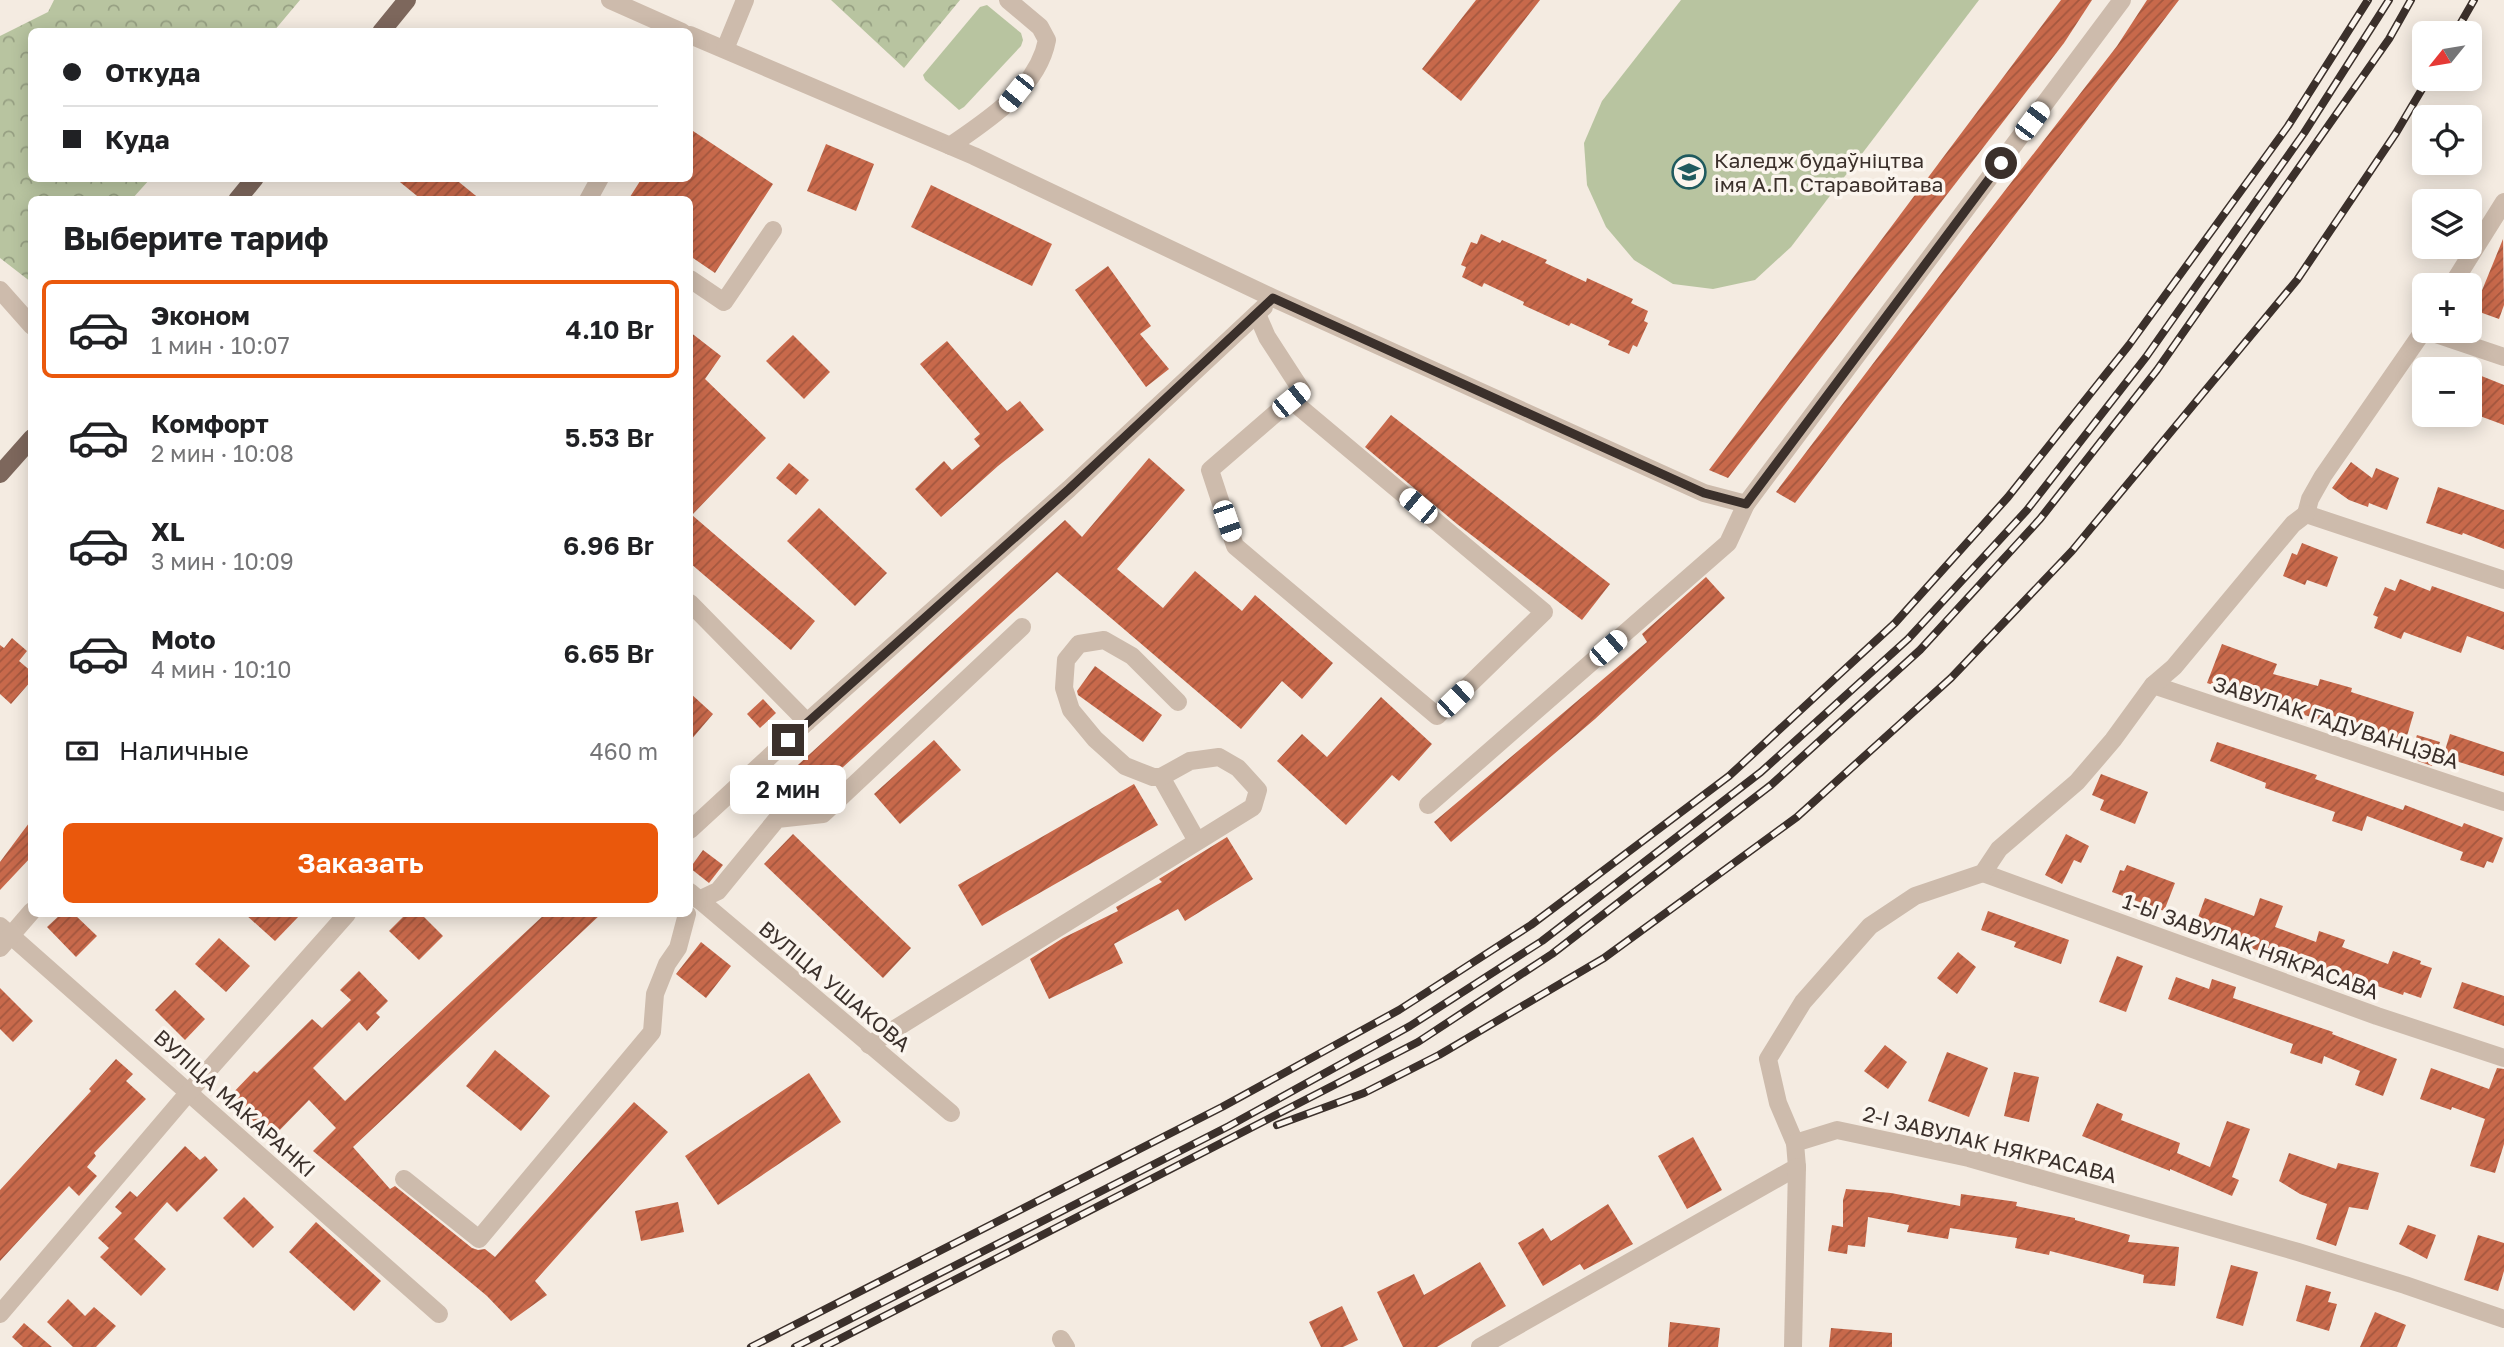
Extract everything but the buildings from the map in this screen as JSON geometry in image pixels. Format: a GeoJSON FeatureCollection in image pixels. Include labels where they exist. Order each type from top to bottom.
{"type":"FeatureCollection","features":[{"type":"Feature","properties":{"kind":"main road"},"geometry":{"type":"LineString","coordinates":[[384,28],[408,0]]}},
{"type":"Feature","properties":{"kind":"main road"},"geometry":{"type":"LineString","coordinates":[[240,196],[252,182]]}},
{"type":"Feature","properties":{"kind":"main road"},"geometry":{"type":"LineString","coordinates":[[0,474],[28,442]]}},
{"type":"Feature","properties":{"kind":"street"},"geometry":{"type":"LineString","coordinates":[[610,0],[673,28]]}},
{"type":"Feature","properties":{"kind":"street"},"geometry":{"type":"LineString","coordinates":[[725,49],[745,0]]}},
{"type":"Feature","properties":{"kind":"street"},"geometry":{"type":"LineString","coordinates":[[950,146],[1002,110],[1044,59],[1047,40],[1040,27],[1008,0]]}},
{"type":"Feature","properties":{"kind":"street"},"geometry":{"type":"LineString","coordinates":[[1428,805],[1728,543],[1746,504],[2122,0]]}},
{"type":"Feature","properties":{"kind":"street"},"geometry":{"type":"LineString","coordinates":[[693,35],[950,146],[1273,298],[1704,493],[1746,504]]}},
{"type":"Feature","properties":{"kind":"street"},"geometry":{"type":"LineString","coordinates":[[2460,273],[2504,202]]}},
{"type":"Feature","properties":{"kind":"street"},"geometry":{"type":"LineString","coordinates":[[693,281],[723,302],[773,230]]}},
{"type":"Feature","properties":{"kind":"street"},"geometry":{"type":"LineString","coordinates":[[0,290],[28,322]]}},
{"type":"Feature","properties":{"kind":"street"},"geometry":{"type":"LineString","coordinates":[[693,827],[1069,489],[1273,298]]}},
{"type":"Feature","properties":{"kind":"street"},"geometry":{"type":"LineString","coordinates":[[1257,313],[1267,337],[1302,391],[1291,400],[1210,470],[1235,546],[1437,716],[1544,612],[1291,400]]}},
{"type":"Feature","properties":{"kind":"street"},"geometry":{"type":"LineString","coordinates":[[1793,1347],[1797,1167],[1795,1143],[1778,1103],[1768,1059],[1803,1002],[1870,926],[1915,896],[1983,873],[1999,849],[2077,782],[2113,740],[2153,685],[2174,667],[2292,524],[2306,514],[2310,499],[2323,476],[2417,343]]}},
{"type":"Feature","properties":{"kind":"street"},"geometry":{"type":"LineString","coordinates":[[2464,343],[2504,357]]}},
{"type":"Feature","properties":{"kind":"street"},"geometry":{"type":"LineString","coordinates":[[2306,514],[2504,580]]}},
{"type":"Feature","properties":{"kind":"street"},"geometry":{"type":"LineString","coordinates":[[693,606],[807,722]]}},
{"type":"Feature","properties":{"kind":"street"},"geometry":{"type":"LineString","coordinates":[[693,899],[718,891],[777,819],[823,814],[1022,627]]}},
{"type":"Feature","properties":{"kind":"street"},"geometry":{"type":"LineString","coordinates":[[869,1045],[1253,807],[1258,790],[1238,768],[1219,757],[1191,761],[1161,777],[1153,778],[1125,766],[1095,739],[1071,710],[1065,688],[1066,660],[1079,645],[1104,640],[1132,656],[1178,702]]}},
{"type":"Feature","properties":{"kind":"street","name":"ЗАВУЛАК ГАДУВАНЦЭВА"},"geometry":{"type":"LineString","coordinates":[[2153,685],[2504,802]]}},
{"type":"Feature","properties":{"kind":"street"},"geometry":{"type":"LineString","coordinates":[[1161,777],[1197,841]]}},
{"type":"Feature","properties":{"kind":"street","name":"1-Ы ЗАВУЛАК НЯКРАСАВА"},"geometry":{"type":"LineString","coordinates":[[1983,873],[2377,1016],[2504,1058]]}},
{"type":"Feature","properties":{"kind":"street","name":"ВУЛІЦА УШАКОВА"},"geometry":{"type":"LineString","coordinates":[[693,902],[951,1113]]}},
{"type":"Feature","properties":{"kind":"street"},"geometry":{"type":"LineString","coordinates":[[4,936],[28,915]]}},
{"type":"Feature","properties":{"kind":"street"},"geometry":{"type":"LineString","coordinates":[[0,1314],[189,1092],[344,917]]}},
{"type":"Feature","properties":{"kind":"street"},"geometry":{"type":"LineString","coordinates":[[404,1179],[479,1239],[652,1032],[655,994],[667,964],[678,948],[686,917]]}},
{"type":"Feature","properties":{"kind":"street","name":"ВУЛІЦА МАКАРАНКІ"},"geometry":{"type":"LineString","coordinates":[[4,936],[189,1092],[439,1314]]}},
{"type":"Feature","properties":{"kind":"street","name":"2-І ЗАВУЛАК НЯКРАСАВА"},"geometry":{"type":"LineString","coordinates":[[1795,1143],[1837,1130],[1969,1158],[2322,1259],[2504,1319]]}},
{"type":"Feature","properties":{"kind":"street"},"geometry":{"type":"LineString","coordinates":[[1480,1347],[1797,1167]]}},
{"type":"Feature","properties":{"kind":"green space"},"geometry":{"type":"Polygon","coordinates":[[[54,0],[300,0],[277,28],[28,28],[28,182],[147,182],[135,196],[28,196],[28,280],[0,258],[0,36],[48,12],[54,0]]]}},
{"type":"Feature","properties":{"kind":"green space"},"geometry":{"type":"Polygon","coordinates":[[[831,0],[960,0],[904,68],[831,0]]]}},
{"type":"Feature","properties":{"kind":"green space"},"geometry":{"type":"Polygon","coordinates":[[[1681,0],[1979,0],[1791,247],[1755,280],[1713,289],[1673,284],[1634,260],[1606,227],[1587,185],[1584,143],[1602,101],[1681,0]]]}},
{"type":"Feature","properties":{"kind":"green space"},"geometry":{"type":"Polygon","coordinates":[[[987,5],[1021,33],[1023,40],[1021,46],[959,110],[925,80],[923,75],[980,7],[987,5]]]}},
{"type":"Feature","properties":{"kind":"railway"},"geometry":{"type":"LineString","coordinates":[[751,1347],[1222,1107],[1399,1010],[1531,925],[1729,776],[1895,623],[2008,497],[2129,345],[2288,126],[2368,0]]}},
{"type":"Feature","properties":{"kind":"railway"},"geometry":{"type":"LineString","coordinates":[[795,1347],[1229,1126],[1410,1026],[1542,941],[1761,772],[1908,639],[2027,510],[2146,357],[2304,133],[2389,0]]}},
{"type":"Feature","properties":{"kind":"railway"},"geometry":{"type":"LineString","coordinates":[[824,1347],[1418,1042],[1552,954],[1771,785],[1920,650],[2040,519],[2157,370],[2389,39],[2411,0]]}},
{"type":"Feature","properties":{"kind":"railway"},"geometry":{"type":"LineString","coordinates":[[2462,21],[2474,0]]}},
{"type":"Feature","properties":{"kind":"railway"},"geometry":{"type":"LineString","coordinates":[[1277,1125],[1364,1093],[1439,1055],[1604,958],[1797,817],[1951,678],[2072,551],[2297,280],[2396,133],[2421,91]]}},
{"type":"Feature","properties":{"kind":"place","name":"Каледж будаўніцтва імя А.П. Старавойтава"},"geometry":{"type":"Point","coordinates":[1689,172]}},
{"type":"Feature","properties":{"kind":"route"},"geometry":{"type":"LineString","coordinates":[[788,740],[1069,489],[1273,298],[1704,493],[1746,504],[2001,163]]}}]}
